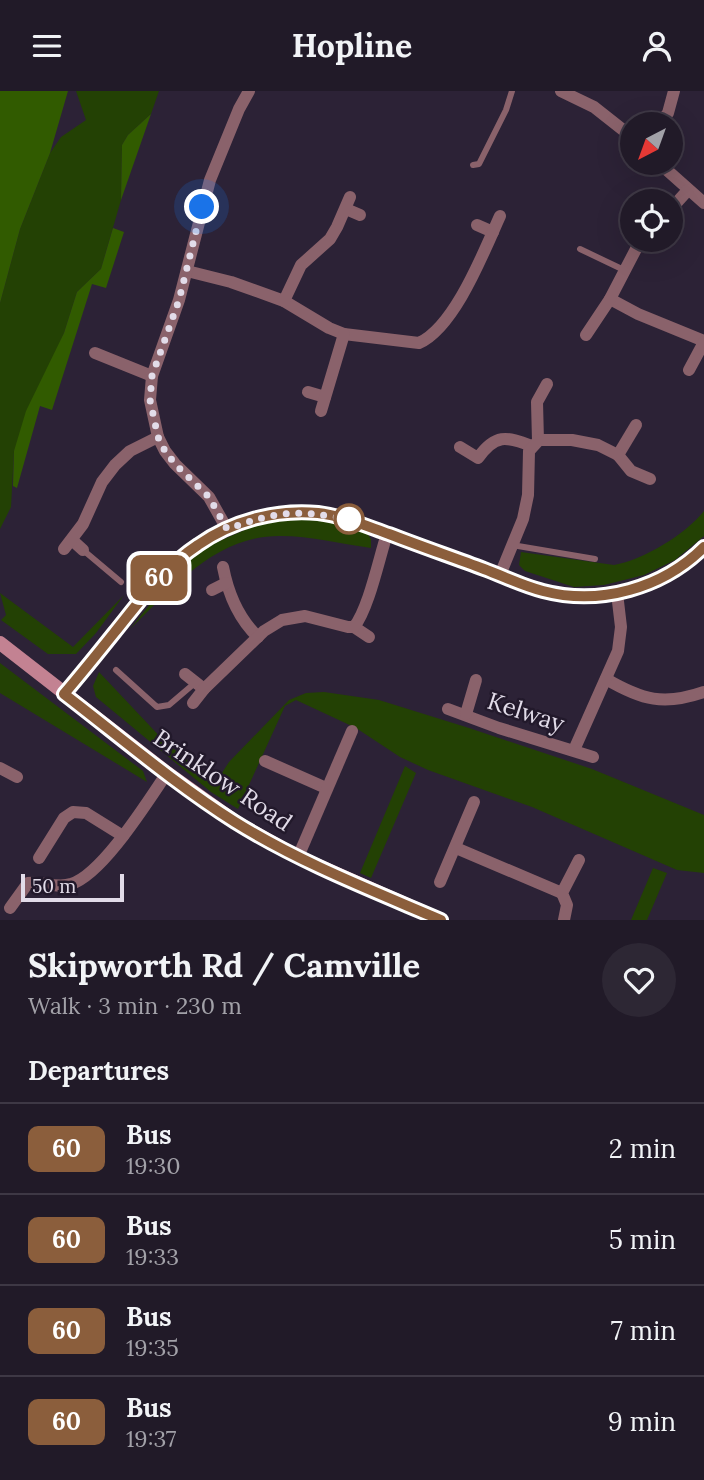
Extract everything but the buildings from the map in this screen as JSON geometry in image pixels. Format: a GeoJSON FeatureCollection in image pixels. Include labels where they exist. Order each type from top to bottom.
{"type":"FeatureCollection","features":[{"type":"Feature","properties":{"kind":"main road","name":"Brinklow Road"},"geometry":{"type":"LineString","coordinates":[[0,643],[167,773],[237,823],[298,857],[441,920]]}},
{"type":"Feature","properties":{"kind":"street"},"geometry":{"type":"LineString","coordinates":[[227,529],[209,497],[175,464],[158,437],[150,400],[152,376],[187,271],[210,180],[249,91]]}},
{"type":"Feature","properties":{"kind":"street"},"geometry":{"type":"LineString","coordinates":[[561,91],[601,112],[620,127]]}},
{"type":"Feature","properties":{"kind":"street"},"geometry":{"type":"LineString","coordinates":[[668,112],[674,91]]}},
{"type":"Feature","properties":{"kind":"street"},"geometry":{"type":"LineString","coordinates":[[672,175],[704,203]]}},
{"type":"Feature","properties":{"kind":"street"},"geometry":{"type":"LineString","coordinates":[[683,196],[688,190]]}},
{"type":"Feature","properties":{"kind":"street"},"geometry":{"type":"LineString","coordinates":[[284,301],[301,265],[330,239],[348,203],[360,215]]}},
{"type":"Feature","properties":{"kind":"street"},"geometry":{"type":"LineString","coordinates":[[187,271],[231,282],[284,301],[344,334],[408,344],[419,343],[429,339],[461,297],[500,216]]}},
{"type":"Feature","properties":{"kind":"street"},"geometry":{"type":"LineString","coordinates":[[477,225],[493,232]]}},
{"type":"Feature","properties":{"kind":"street"},"geometry":{"type":"LineString","coordinates":[[586,335],[610,299],[634,252]]}},
{"type":"Feature","properties":{"kind":"street"},"geometry":{"type":"LineString","coordinates":[[610,299],[638,314],[704,341],[689,370]]}},
{"type":"Feature","properties":{"kind":"street"},"geometry":{"type":"LineString","coordinates":[[321,411],[344,334]]}},
{"type":"Feature","properties":{"kind":"street"},"geometry":{"type":"LineString","coordinates":[[95,353],[152,376]]}},
{"type":"Feature","properties":{"kind":"street"},"geometry":{"type":"LineString","coordinates":[[500,575],[523,519],[528,495],[528,451],[535,443],[537,402],[547,384]]}},
{"type":"Feature","properties":{"kind":"street"},"geometry":{"type":"LineString","coordinates":[[308,392],[325,397]]}},
{"type":"Feature","properties":{"kind":"street"},"geometry":{"type":"LineString","coordinates":[[618,455],[636,425]]}},
{"type":"Feature","properties":{"kind":"street"},"geometry":{"type":"LineString","coordinates":[[83,550],[68,545],[83,524],[102,482],[114,465],[130,451],[158,437]]}},
{"type":"Feature","properties":{"kind":"street"},"geometry":{"type":"LineString","coordinates":[[460,447],[478,458],[491,443],[501,438],[535,443],[547,439],[572,440],[598,445],[618,455],[631,471],[650,479]]}},
{"type":"Feature","properties":{"kind":"street"},"geometry":{"type":"LineString","coordinates":[[64,694],[144,594],[170,566],[199,544],[227,529],[267,515],[319,513],[351,520],[543,591],[563,595],[595,596],[647,584],[674,572],[704,547]]}},
{"type":"Feature","properties":{"kind":"street"},"geometry":{"type":"LineString","coordinates":[[354,627],[387,534]]}},
{"type":"Feature","properties":{"kind":"street"},"geometry":{"type":"LineString","coordinates":[[223,567],[226,583],[239,614],[247,627],[258,637]]}},
{"type":"Feature","properties":{"kind":"street"},"geometry":{"type":"LineString","coordinates":[[212,590],[226,583]]}},
{"type":"Feature","properties":{"kind":"street","name":"Kelway"},"geometry":{"type":"LineString","coordinates":[[573,750],[621,640],[617,593]]}},
{"type":"Feature","properties":{"kind":"street"},"geometry":{"type":"LineString","coordinates":[[193,703],[195,681],[273,625],[294,617],[319,618],[348,628],[354,627],[369,637]]}},
{"type":"Feature","properties":{"kind":"street"},"geometry":{"type":"LineString","coordinates":[[606,679],[637,696],[659,701],[674,701],[704,692]]}},
{"type":"Feature","properties":{"kind":"street","name":"Kelway"},"geometry":{"type":"LineString","coordinates":[[466,714],[476,680]]}},
{"type":"Feature","properties":{"kind":"street","name":"Kelway"},"geometry":{"type":"LineString","coordinates":[[448,709],[593,757]]}},
{"type":"Feature","properties":{"kind":"street"},"geometry":{"type":"LineString","coordinates":[[298,857],[352,731]]}},
{"type":"Feature","properties":{"kind":"street"},"geometry":{"type":"LineString","coordinates":[[265,761],[326,788]]}},
{"type":"Feature","properties":{"kind":"street"},"geometry":{"type":"LineString","coordinates":[[0,768],[17,777]]}},
{"type":"Feature","properties":{"kind":"street"},"geometry":{"type":"LineString","coordinates":[[10,908],[28,883],[60,886],[74,884],[100,864],[167,773]]}},
{"type":"Feature","properties":{"kind":"street"},"geometry":{"type":"LineString","coordinates":[[440,883],[474,802]]}},
{"type":"Feature","properties":{"kind":"street"},"geometry":{"type":"LineString","coordinates":[[39,858],[64,818],[73,812],[86,813],[123,836]]}},
{"type":"Feature","properties":{"kind":"street"},"geometry":{"type":"LineString","coordinates":[[456,848],[562,893],[567,905],[564,920]]}},
{"type":"Feature","properties":{"kind":"street"},"geometry":{"type":"LineString","coordinates":[[562,893],[579,860]]}},
{"type":"Feature","properties":{"kind":"lane"},"geometry":{"type":"LineString","coordinates":[[473,165],[479,164],[490,144],[512,91]]}},
{"type":"Feature","properties":{"kind":"lane"},"geometry":{"type":"LineString","coordinates":[[580,249],[624,270]]}},
{"type":"Feature","properties":{"kind":"lane"},"geometry":{"type":"LineString","coordinates":[[512,545],[595,559]]}},
{"type":"Feature","properties":{"kind":"lane"},"geometry":{"type":"LineString","coordinates":[[83,550],[121,582]]}},
{"type":"Feature","properties":{"kind":"lane"},"geometry":{"type":"LineString","coordinates":[[116,670],[157,707],[169,705],[195,681]]}},
{"type":"Feature","properties":{"kind":"green space"},"geometry":{"type":"Polygon","coordinates":[[[0,91],[68,91],[50,153],[20,229],[0,303],[0,91]]]}},
{"type":"Feature","properties":{"kind":"green space"},"geometry":{"type":"Polygon","coordinates":[[[76,91],[159,91],[151,114],[128,135],[122,145],[121,200],[101,269],[77,292],[64,333],[14,451],[11,507],[0,529],[0,303],[20,229],[50,153],[61,137],[86,120],[76,91]]]}},
{"type":"Feature","properties":{"kind":"green space"},"geometry":{"type":"Polygon","coordinates":[[[151,114],[121,200],[122,145],[128,135],[151,114]]]}},
{"type":"Feature","properties":{"kind":"green space"},"geometry":{"type":"Polygon","coordinates":[[[113,228],[124,232],[106,288],[92,284],[52,410],[40,406],[17,488],[13,486],[14,451],[26,411],[64,333],[77,292],[101,269],[113,228]]]}},
{"type":"Feature","properties":{"kind":"green space"},"geometry":{"type":"Polygon","coordinates":[[[704,511],[704,536],[675,560],[644,575],[604,585],[574,587],[525,571],[519,565],[521,552],[614,565],[625,562],[650,552],[675,537],[704,511]]]}},
{"type":"Feature","properties":{"kind":"green space"},"geometry":{"type":"Polygon","coordinates":[[[299,519],[337,521],[366,532],[371,539],[371,548],[292,536],[258,538],[236,544],[197,567],[130,629],[180,567],[208,546],[263,522],[299,519]]]}},
{"type":"Feature","properties":{"kind":"green space"},"geometry":{"type":"Polygon","coordinates":[[[0,593],[73,647],[124,595],[96,633],[76,654],[48,654],[1,620],[6,615],[0,593]]]}},
{"type":"Feature","properties":{"kind":"green space"},"geometry":{"type":"Polygon","coordinates":[[[0,663],[143,771],[147,782],[0,693],[0,663]]]}},
{"type":"Feature","properties":{"kind":"green space"},"geometry":{"type":"Polygon","coordinates":[[[99,672],[166,743],[216,782],[229,762],[289,700],[306,693],[324,692],[379,700],[592,769],[704,815],[704,873],[677,870],[532,807],[428,770],[400,757],[356,728],[296,700],[285,706],[238,809],[211,792],[96,697],[93,686],[99,672]]]}},
{"type":"Feature","properties":{"kind":"green space"},"geometry":{"type":"Polygon","coordinates":[[[405,766],[416,773],[371,878],[360,873],[405,766]]]}},
{"type":"Feature","properties":{"kind":"green space"},"geometry":{"type":"Polygon","coordinates":[[[653,868],[667,873],[647,920],[631,920],[653,868]]]}},
{"type":"Feature","properties":{"kind":"bus line","name":"60"},"geometry":{"type":"LineString","coordinates":[[441,920],[339,877],[237,823],[64,694],[144,594],[170,566],[199,544],[227,529],[267,515],[319,513],[351,520],[525,585],[563,595],[595,596],[647,584],[674,572],[704,547]]}},
{"type":"Feature","properties":{"kind":"route"},"geometry":{"type":"LineString","coordinates":[[202,207],[179,300],[152,376],[150,400],[158,437],[175,464],[209,497],[227,529],[267,515],[291,512],[319,513],[351,520],[349,519]]}}]}
